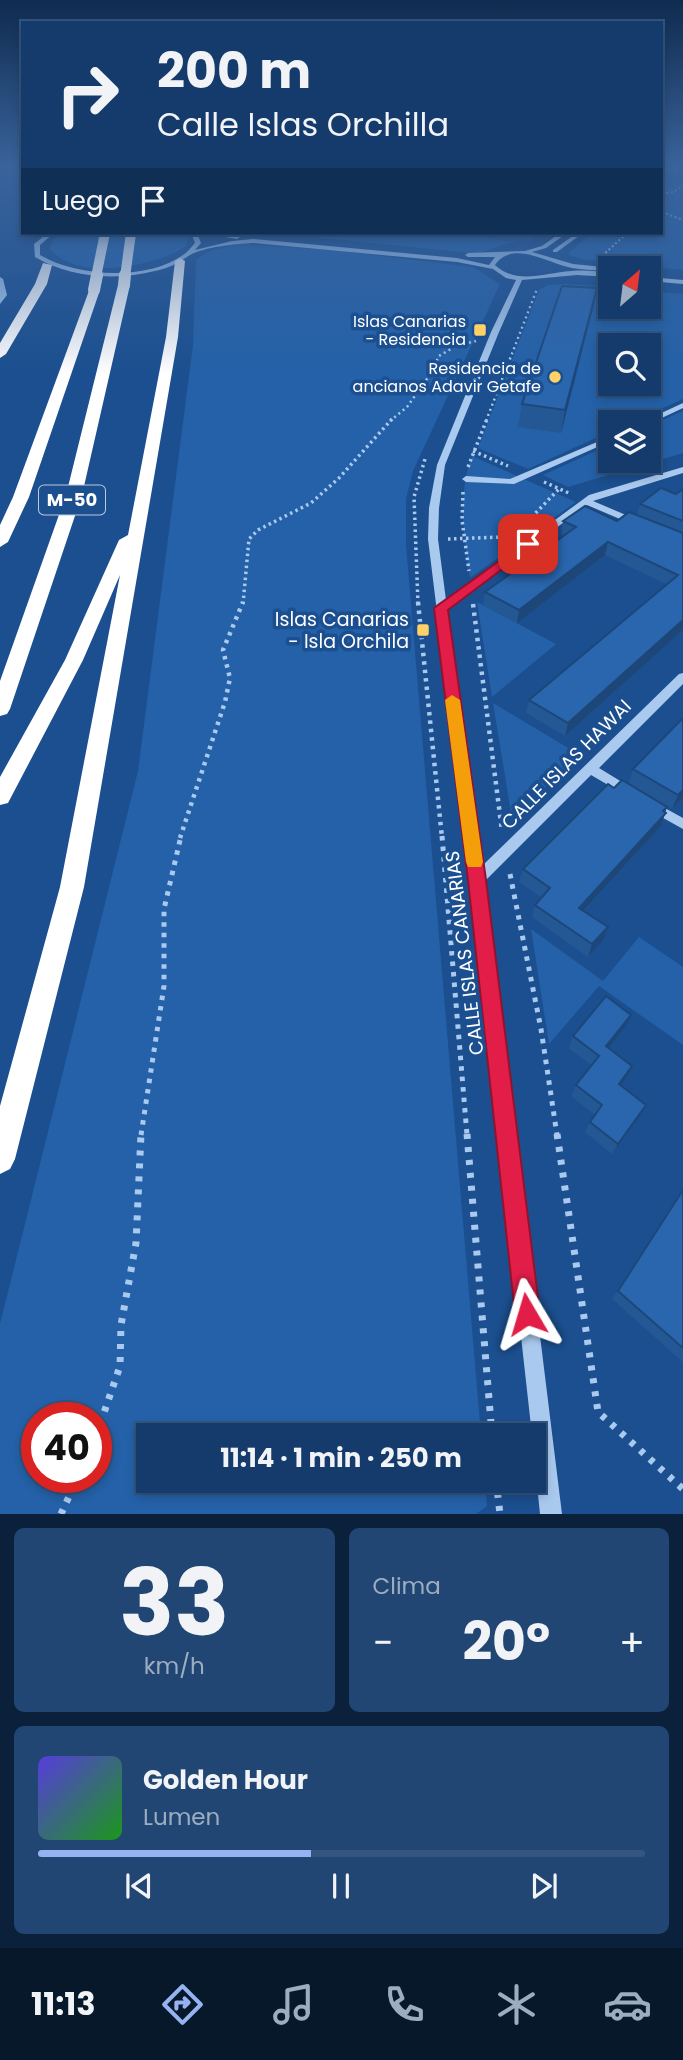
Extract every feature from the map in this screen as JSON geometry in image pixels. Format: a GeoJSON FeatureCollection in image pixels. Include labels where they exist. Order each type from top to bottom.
{"type":"FeatureCollection","features":[{"type":"Feature","properties":{"kind":"highway","name":"M-50"},"geometry":{"type":"LineString","coordinates":[[0,542],[21,496],[94,290],[105,235]]}},
{"type":"Feature","properties":{"kind":"highway","name":"M-50"},"geometry":{"type":"LineString","coordinates":[[0,709],[74,495],[124,285],[131,235]]}},
{"type":"Feature","properties":{"kind":"highway"},"geometry":{"type":"LineString","coordinates":[[0,1159],[72,887],[172,337],[180,261]]}},
{"type":"Feature","properties":{"kind":"highway"},"geometry":{"type":"LineString","coordinates":[[0,354],[41,284],[47,265]]}},
{"type":"Feature","properties":{"kind":"highway"},"geometry":{"type":"LineString","coordinates":[[0,797],[74,660],[129,536],[145,492]]}},
{"type":"Feature","properties":{"kind":"street"},"geometry":{"type":"LineString","coordinates":[[48,235],[37,244],[37,256],[47,265],[78,273],[108,275],[149,270],[180,261],[193,252],[232,243],[264,242],[457,260],[495,268],[520,278],[598,275]]}},
{"type":"Feature","properties":{"kind":"street"},"geometry":{"type":"LineString","coordinates":[[193,252],[198,243],[195,235]]}},
{"type":"Feature","properties":{"kind":"street"},"geometry":{"type":"LineString","coordinates":[[213,235],[299,238],[480,256],[526,253],[552,246],[569,235]]}},
{"type":"Feature","properties":{"kind":"street"},"geometry":{"type":"LineString","coordinates":[[526,253],[544,247],[561,235]]}},
{"type":"Feature","properties":{"kind":"street"},"geometry":{"type":"LineString","coordinates":[[554,258],[556,249],[577,235]]}},
{"type":"Feature","properties":{"kind":"street"},"geometry":{"type":"LineString","coordinates":[[526,253],[554,258],[562,264],[598,268]]}},
{"type":"Feature","properties":{"kind":"street"},"geometry":{"type":"LineString","coordinates":[[495,268],[493,261],[502,255]]}},
{"type":"Feature","properties":{"kind":"street"},"geometry":{"type":"LineString","coordinates":[[555,275],[561,272],[562,264]]}},
{"type":"Feature","properties":{"kind":"street"},"geometry":{"type":"LineString","coordinates":[[662,274],[683,276]]}},
{"type":"Feature","properties":{"kind":"street","name":"CALLE ISLAS CANARIAS"},"geometry":{"type":"LineString","coordinates":[[520,278],[441,465],[434,508],[433,538],[477,880],[551,1514]]}},
{"type":"Feature","properties":{"kind":"street"},"geometry":{"type":"LineString","coordinates":[[0,279],[4,295],[0,302]]}},
{"type":"Feature","properties":{"kind":"street"},"geometry":{"type":"LineString","coordinates":[[662,280],[683,282]]}},
{"type":"Feature","properties":{"kind":"street"},"geometry":{"type":"LineString","coordinates":[[661,415],[683,405]]}},
{"type":"Feature","properties":{"kind":"street"},"geometry":{"type":"LineString","coordinates":[[466,479],[511,482],[598,444]]}},
{"type":"Feature","properties":{"kind":"street"},"geometry":{"type":"LineString","coordinates":[[441,608],[592,497],[683,470]]}},
{"type":"Feature","properties":{"kind":"street"},"geometry":{"type":"LineString","coordinates":[[586,501],[647,527]]}},
{"type":"Feature","properties":{"kind":"street","name":"CALLE ISLAS HAWAI"},"geometry":{"type":"LineString","coordinates":[[477,880],[683,677]]}},
{"type":"Feature","properties":{"kind":"street"},"geometry":{"type":"LineString","coordinates":[[589,768],[683,824]]}},
{"type":"Feature","properties":{"kind":"path"},"geometry":{"type":"LineString","coordinates":[[540,285],[476,443],[466,479],[462,520],[505,852],[541,1029],[598,1412],[683,1489]]}},
{"type":"Feature","properties":{"kind":"path"},"geometry":{"type":"LineString","coordinates":[[108,1402],[120,1366],[121,1325],[135,1243],[140,1142],[164,986],[164,909],[179,841],[189,817],[197,779],[225,702],[229,678],[223,650],[243,607],[249,539],[264,526],[311,503],[339,478],[370,439],[407,407],[429,376],[439,356],[456,346],[477,341]]}},
{"type":"Feature","properties":{"kind":"path"},"geometry":{"type":"LineString","coordinates":[[433,538],[502,537],[521,528],[559,489]]}},
{"type":"Feature","properties":{"kind":"path"},"geometry":{"type":"LineString","coordinates":[[61,1514],[71,1493]]}},
{"type":"Feature","properties":{"kind":"path"},"geometry":{"type":"LineString","coordinates":[[497,1493],[499,1514]]}},
{"type":"Feature","properties":{"kind":"shaded area"},"geometry":{"type":"Polygon","coordinates":[[[61,235],[186,235],[188,238],[186,246],[173,253],[137,265],[116,268],[77,265],[62,259],[50,248],[53,240],[61,235]]]}},
{"type":"Feature","properties":{"kind":"shaded area"},"geometry":{"type":"Polygon","coordinates":[[[292,235],[464,235],[520,242],[472,253],[292,235]]]}},
{"type":"Feature","properties":{"kind":"shaded area"},"geometry":{"type":"Polygon","coordinates":[[[589,235],[683,235],[683,270],[662,268],[662,256],[598,256],[598,261],[568,254],[589,235]]]}},
{"type":"Feature","properties":{"kind":"shaded area"},"geometry":{"type":"Polygon","coordinates":[[[244,244],[338,251],[473,267],[500,284],[413,471],[406,499],[406,545],[480,1423],[136,1423],[136,1493],[486,1493],[487,1506],[476,1514],[0,1514],[0,1324],[138,771],[193,345],[196,260],[213,250],[244,244]]]}},
{"type":"Feature","properties":{"kind":"shaded area"},"geometry":{"type":"Polygon","coordinates":[[[548,285],[598,286],[598,319],[661,319],[662,292],[683,294],[683,399],[659,410],[598,410],[598,437],[528,469],[478,448],[539,290],[548,285]]]}},
{"type":"Feature","properties":{"kind":"shaded area"},"geometry":{"type":"Polygon","coordinates":[[[683,411],[683,453],[661,460],[661,421],[683,411]]]}},
{"type":"Feature","properties":{"kind":"shaded area"},"geometry":{"type":"Polygon","coordinates":[[[598,450],[598,473],[615,473],[568,487],[543,475],[598,450]]]}},
{"type":"Feature","properties":{"kind":"shaded area"},"geometry":{"type":"Polygon","coordinates":[[[472,456],[576,502],[470,578],[463,502],[472,456]]]}},
{"type":"Feature","properties":{"kind":"shaded area"},"geometry":{"type":"Polygon","coordinates":[[[477,602],[556,644],[492,697],[477,602]]]}},
{"type":"Feature","properties":{"kind":"shaded area"},"geometry":{"type":"Polygon","coordinates":[[[493,703],[580,755],[512,819],[493,703]]]}},
{"type":"Feature","properties":{"kind":"shaded area"},"geometry":{"type":"Polygon","coordinates":[[[531,929],[603,981],[639,937],[683,967],[683,1045],[599,986],[549,1044],[531,929]]]}},
{"type":"Feature","properties":{"kind":"building"},"geometry":{"type":"Polygon","coordinates":[[[562,286],[597,288],[565,410],[522,404],[562,286]]]}},
{"type":"Feature","properties":{"kind":"building"},"geometry":{"type":"Polygon","coordinates":[[[661,488],[676,494],[683,489],[683,521],[640,504],[661,488]]]}},
{"type":"Feature","properties":{"kind":"building"},"geometry":{"type":"Polygon","coordinates":[[[585,506],[617,521],[629,512],[683,533],[683,620],[568,723],[529,700],[678,575],[608,542],[519,610],[485,592],[576,527],[563,521],[585,506]]]}},
{"type":"Feature","properties":{"kind":"building"},"geometry":{"type":"Polygon","coordinates":[[[683,718],[683,790],[678,795],[633,769],[683,718]]]}},
{"type":"Feature","properties":{"kind":"building"},"geometry":{"type":"Polygon","coordinates":[[[622,780],[667,807],[663,811],[666,813],[579,908],[608,927],[592,944],[535,905],[550,888],[523,869],[608,784],[614,788],[622,780]]]}},
{"type":"Feature","properties":{"kind":"building"},"geometry":{"type":"Polygon","coordinates":[[[606,996],[631,1015],[606,1046],[632,1066],[619,1084],[646,1105],[618,1144],[590,1122],[602,1105],[576,1085],[599,1056],[573,1036],[606,996]]]}},
{"type":"Feature","properties":{"kind":"building"},"geometry":{"type":"Polygon","coordinates":[[[683,1190],[683,1348],[618,1291],[683,1190]]]}},
{"type":"Feature","properties":{"kind":"slow traffic"},"geometry":{"type":"LineString","coordinates":[[452,700],[475,862]]}},
{"type":"Feature","properties":{"kind":"place","name":"Islas Canarias - Residencia"},"geometry":{"type":"Point","coordinates":[480,330]}},
{"type":"Feature","properties":{"kind":"place","name":"Residencia de ancianos Adavir Getafe"},"geometry":{"type":"Point","coordinates":[555,377]}},
{"type":"Feature","properties":{"kind":"place","name":"Islas Canarias - Isla Orchila"},"geometry":{"type":"Point","coordinates":[423,630]}},
{"type":"Feature","properties":{"kind":"route"},"geometry":{"type":"LineString","coordinates":[[527,1314],[477,880],[441,608],[528,544]]}}]}
